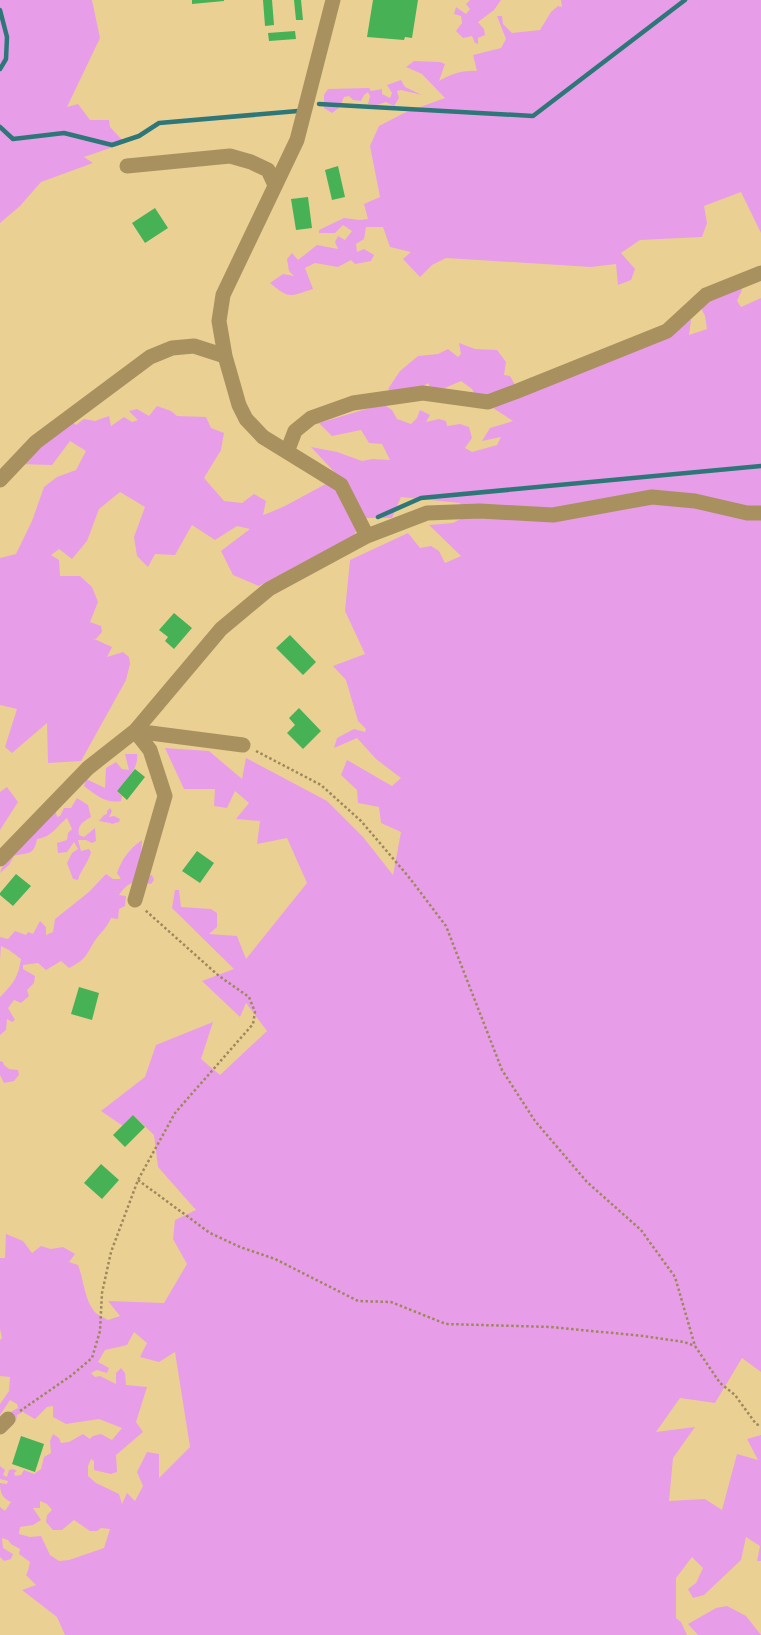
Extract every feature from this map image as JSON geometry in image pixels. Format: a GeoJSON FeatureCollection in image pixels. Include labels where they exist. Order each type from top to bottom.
{"type":"FeatureCollection","features":[{"type":"Feature","properties":{"kind":"street"},"geometry":{"type":"LineString","coordinates":[[333,0],[297,140],[223,295],[218,321],[225,356],[239,405],[246,419],[263,438],[341,485],[367,536]]}},
{"type":"Feature","properties":{"kind":"street"},"geometry":{"type":"LineString","coordinates":[[127,166],[230,156],[251,162],[268,170],[275,185]]}},
{"type":"Feature","properties":{"kind":"street"},"geometry":{"type":"LineString","coordinates":[[287,452],[296,431],[312,418],[353,403],[422,393],[488,402],[515,392],[667,331],[706,295],[761,273]]}},
{"type":"Feature","properties":{"kind":"street"},"geometry":{"type":"LineString","coordinates":[[0,480],[36,442],[150,357],[172,348],[194,346],[225,356]]}},
{"type":"Feature","properties":{"kind":"street"},"geometry":{"type":"LineString","coordinates":[[0,859],[88,768],[135,731],[221,629],[269,589],[367,536],[427,512],[480,511],[553,514],[652,497],[695,500],[747,513],[761,513]]}},
{"type":"Feature","properties":{"kind":"street"},"geometry":{"type":"LineString","coordinates":[[135,731],[243,745]]}},
{"type":"Feature","properties":{"kind":"street"},"geometry":{"type":"LineString","coordinates":[[135,731],[150,750],[165,796],[135,900]]}},
{"type":"Feature","properties":{"kind":"path"},"geometry":{"type":"LineString","coordinates":[[243,745],[322,785],[361,821],[408,876],[446,926],[502,1070],[535,1121],[587,1182],[641,1230],[675,1277],[695,1346],[720,1383],[734,1395],[756,1424],[761,1426]]}},
{"type":"Feature","properties":{"kind":"path"},"geometry":{"type":"LineString","coordinates":[[4,1423],[72,1375],[92,1358],[100,1330],[102,1293],[110,1252],[138,1180],[175,1113],[253,1024],[255,1012],[249,997],[219,976],[135,900]]}},
{"type":"Feature","properties":{"kind":"path"},"geometry":{"type":"LineString","coordinates":[[138,1180],[210,1233],[240,1247],[275,1259],[358,1301],[391,1302],[446,1324],[551,1327],[643,1336],[684,1342],[695,1346]]}},
{"type":"Feature","properties":{"kind":"shaded area"},"geometry":{"type":"Polygon","coordinates":[[[0,0],[92,0],[100,38],[67,107],[78,104],[90,120],[109,120],[110,127],[125,143],[84,157],[93,163],[41,182],[20,206],[0,223],[0,0]]]}},
{"type":"Feature","properties":{"kind":"shaded area"},"geometry":{"type":"Polygon","coordinates":[[[470,0],[501,0],[494,10],[478,22],[484,29],[485,35],[478,38],[478,44],[475,43],[472,36],[463,38],[456,31],[462,23],[461,16],[454,14],[456,7],[466,14],[470,9],[466,4],[470,0]]]}},
{"type":"Feature","properties":{"kind":"shaded area"},"geometry":{"type":"Polygon","coordinates":[[[561,0],[761,0],[761,233],[741,192],[704,206],[707,223],[702,237],[640,240],[621,253],[635,269],[631,280],[618,285],[616,264],[591,267],[446,258],[432,265],[420,277],[403,259],[411,252],[390,247],[383,227],[366,227],[364,239],[356,244],[357,252],[364,249],[374,255],[371,261],[355,264],[351,260],[338,267],[315,263],[305,268],[313,289],[295,295],[286,294],[270,283],[283,274],[294,276],[289,271],[287,259],[292,253],[298,260],[317,245],[338,249],[335,242],[338,236],[345,240],[352,231],[343,225],[335,233],[319,233],[319,230],[344,218],[368,219],[364,204],[380,197],[370,146],[379,126],[404,113],[445,98],[422,74],[406,67],[414,61],[440,62],[445,64],[439,81],[457,73],[477,71],[473,55],[501,48],[506,39],[497,16],[502,16],[503,24],[512,33],[540,30],[551,12],[558,6],[562,7],[561,0]]]}},
{"type":"Feature","properties":{"kind":"shaded area"},"geometry":{"type":"Polygon","coordinates":[[[401,80],[405,87],[422,95],[401,90],[397,91],[399,98],[394,106],[386,102],[377,105],[368,104],[370,96],[368,92],[361,101],[353,100],[349,96],[344,97],[340,107],[332,113],[324,108],[324,95],[328,89],[369,88],[371,91],[382,89],[382,94],[390,98],[392,93],[387,85],[401,80]]]}},
{"type":"Feature","properties":{"kind":"shaded area"},"geometry":{"type":"Polygon","coordinates":[[[738,284],[742,290],[737,301],[741,307],[761,298],[761,1372],[742,1358],[715,1403],[680,1398],[656,1432],[695,1427],[673,1458],[669,1501],[705,1499],[722,1510],[737,1454],[758,1460],[747,1439],[761,1435],[761,1561],[757,1561],[760,1546],[746,1537],[741,1560],[704,1595],[693,1598],[688,1589],[696,1583],[703,1568],[692,1557],[676,1578],[676,1618],[681,1622],[687,1635],[65,1635],[57,1617],[22,1590],[36,1585],[26,1575],[30,1562],[19,1554],[20,1549],[2,1538],[3,1548],[13,1554],[11,1559],[4,1561],[0,1557],[0,1507],[5,1511],[11,1502],[5,1499],[1,1492],[0,1483],[7,1484],[8,1481],[0,1479],[0,1466],[5,1470],[3,1475],[7,1477],[9,1470],[13,1469],[17,1471],[14,1473],[15,1476],[21,1475],[24,1470],[34,1474],[41,1469],[44,1457],[51,1453],[50,1441],[53,1434],[59,1438],[61,1443],[69,1442],[83,1434],[90,1439],[101,1434],[112,1440],[122,1428],[99,1419],[66,1424],[53,1417],[53,1406],[47,1407],[35,1419],[23,1412],[17,1415],[16,1421],[6,1431],[5,1415],[18,1408],[17,1404],[10,1400],[0,1415],[0,1404],[9,1391],[10,1377],[0,1376],[0,1340],[2,1338],[0,1329],[0,1258],[5,1258],[6,1234],[23,1241],[32,1253],[41,1246],[51,1249],[63,1247],[75,1254],[69,1262],[78,1265],[91,1306],[95,1312],[108,1320],[120,1316],[108,1301],[164,1303],[187,1264],[173,1239],[175,1220],[196,1210],[158,1167],[154,1135],[133,1115],[123,1126],[101,1111],[145,1077],[156,1045],[213,1022],[201,1059],[220,1075],[267,1031],[246,1003],[240,1017],[202,981],[234,969],[172,908],[175,890],[179,890],[181,907],[211,909],[217,913],[217,927],[209,934],[237,936],[246,959],[307,883],[287,838],[257,844],[260,821],[236,819],[249,803],[235,791],[227,808],[214,806],[215,789],[184,789],[165,748],[209,751],[242,779],[246,758],[327,801],[363,837],[393,875],[401,832],[381,823],[379,807],[358,803],[357,790],[341,775],[347,760],[392,786],[401,778],[376,759],[357,738],[334,748],[337,738],[354,729],[365,732],[366,729],[358,721],[346,680],[333,666],[365,654],[345,611],[350,560],[408,533],[420,548],[431,546],[439,551],[445,563],[461,556],[429,525],[453,523],[466,516],[460,503],[401,497],[392,518],[366,518],[353,536],[259,586],[233,575],[221,551],[250,529],[237,526],[215,540],[192,525],[175,555],[155,554],[148,567],[137,556],[134,537],[145,507],[120,492],[99,509],[87,541],[72,559],[59,549],[51,555],[59,560],[60,576],[80,576],[92,587],[98,602],[90,622],[101,626],[102,632],[96,639],[92,638],[112,647],[107,657],[123,652],[129,657],[130,664],[126,680],[81,761],[48,763],[47,723],[12,753],[5,747],[17,709],[0,705],[0,558],[16,554],[32,521],[44,487],[57,477],[76,470],[86,451],[70,441],[52,465],[19,464],[71,421],[76,425],[84,419],[95,421],[109,416],[111,426],[124,417],[132,422],[138,420],[129,411],[137,409],[149,416],[157,406],[171,411],[177,416],[206,417],[211,428],[224,433],[221,450],[204,478],[224,501],[242,503],[254,494],[266,501],[263,515],[339,477],[311,447],[337,452],[362,461],[372,459],[390,460],[382,444],[369,443],[361,430],[332,436],[319,423],[383,404],[392,410],[397,419],[411,424],[417,418],[420,410],[430,415],[426,422],[439,419],[446,421],[447,426],[460,424],[469,427],[472,438],[465,448],[472,452],[497,445],[501,437],[482,441],[490,428],[513,421],[490,406],[681,321],[691,320],[689,335],[707,329],[705,316],[698,302],[738,284]],[[134,1332],[127,1345],[105,1350],[98,1362],[109,1368],[107,1373],[97,1370],[91,1373],[95,1377],[100,1376],[116,1384],[116,1373],[121,1368],[125,1373],[126,1385],[147,1387],[136,1422],[143,1432],[116,1455],[117,1472],[111,1474],[94,1470],[94,1461],[91,1459],[88,1466],[88,1476],[96,1483],[119,1494],[122,1504],[127,1493],[135,1501],[143,1486],[137,1472],[147,1452],[159,1454],[159,1478],[190,1447],[175,1352],[159,1362],[140,1357],[147,1343],[134,1332]],[[40,1501],[40,1508],[33,1508],[41,1520],[33,1525],[20,1527],[19,1534],[30,1537],[41,1536],[50,1555],[59,1561],[69,1560],[104,1548],[110,1529],[101,1528],[97,1531],[90,1531],[74,1520],[62,1530],[53,1530],[46,1522],[47,1515],[52,1510],[47,1504],[40,1501]]]}},
{"type":"Feature","properties":{"kind":"shaded area"},"geometry":{"type":"Polygon","coordinates":[[[459,343],[475,349],[497,350],[506,362],[504,375],[510,376],[515,385],[488,396],[474,393],[472,389],[461,381],[445,388],[431,389],[428,383],[420,388],[397,394],[388,389],[400,371],[418,356],[438,354],[448,349],[458,357],[461,354],[459,343]]]}},
{"type":"Feature","properties":{"kind":"shaded area"},"geometry":{"type":"Polygon","coordinates":[[[125,754],[137,754],[137,759],[131,774],[117,791],[122,796],[121,801],[106,800],[84,786],[86,779],[105,788],[106,768],[116,762],[122,769],[129,770],[125,754]]]}},
{"type":"Feature","properties":{"kind":"shaded area"},"geometry":{"type":"Polygon","coordinates":[[[7,787],[18,802],[0,830],[0,792],[7,787]]]}},
{"type":"Feature","properties":{"kind":"shaded area"},"geometry":{"type":"Polygon","coordinates":[[[77,798],[88,805],[91,817],[80,826],[79,835],[84,837],[95,828],[96,841],[92,843],[86,840],[78,840],[81,851],[89,849],[91,852],[78,880],[73,879],[67,863],[72,853],[78,849],[74,842],[67,852],[58,853],[57,843],[67,840],[68,833],[72,829],[67,818],[50,834],[37,839],[32,851],[14,856],[9,865],[0,873],[8,858],[55,809],[57,817],[60,816],[64,808],[71,808],[77,798]]]}},
{"type":"Feature","properties":{"kind":"shaded area"},"geometry":{"type":"Polygon","coordinates":[[[110,808],[112,811],[109,817],[114,816],[120,819],[119,822],[112,824],[99,821],[107,814],[110,808]]]}},
{"type":"Feature","properties":{"kind":"shaded area"},"geometry":{"type":"Polygon","coordinates":[[[142,840],[140,867],[148,876],[152,875],[154,880],[151,884],[141,882],[129,884],[123,890],[119,895],[126,896],[125,906],[119,909],[118,919],[111,918],[87,954],[79,962],[69,968],[61,961],[46,970],[38,963],[23,965],[23,969],[35,976],[34,983],[27,990],[29,996],[21,1003],[14,1000],[8,1008],[15,1020],[12,1022],[7,1019],[6,1030],[0,1035],[0,997],[14,980],[21,959],[1,946],[0,960],[0,937],[8,939],[15,931],[26,935],[28,932],[33,934],[40,921],[46,927],[46,935],[53,932],[55,919],[89,892],[106,874],[113,879],[121,879],[117,873],[121,863],[126,855],[142,840]]]}},
{"type":"Feature","properties":{"kind":"shaded area"},"geometry":{"type":"Polygon","coordinates":[[[0,1061],[9,1069],[18,1070],[19,1075],[14,1081],[4,1083],[0,1075],[0,1061]]]}},
{"type":"Feature","properties":{"kind":"shaded area"},"geometry":{"type":"Polygon","coordinates":[[[727,1606],[746,1616],[761,1635],[698,1635],[688,1624],[716,1608],[727,1606]]]}},
{"type":"Feature","properties":{"kind":"building"},"geometry":{"type":"Polygon","coordinates":[[[192,0],[224,0],[224,1],[192,4],[192,0]]]}},
{"type":"Feature","properties":{"kind":"building"},"geometry":{"type":"Polygon","coordinates":[[[263,0],[272,0],[274,25],[265,26],[263,0]]]}},
{"type":"Feature","properties":{"kind":"building"},"geometry":{"type":"Polygon","coordinates":[[[294,0],[301,0],[303,20],[296,20],[294,0]]]}},
{"type":"Feature","properties":{"kind":"building"},"geometry":{"type":"Polygon","coordinates":[[[373,0],[418,0],[412,38],[405,37],[404,40],[367,37],[373,0]]]}},
{"type":"Feature","properties":{"kind":"building"},"geometry":{"type":"Polygon","coordinates":[[[295,31],[296,39],[269,41],[268,33],[295,31]]]}},
{"type":"Feature","properties":{"kind":"building"},"geometry":{"type":"Polygon","coordinates":[[[338,166],[345,197],[332,200],[325,170],[338,166]]]}},
{"type":"Feature","properties":{"kind":"building"},"geometry":{"type":"Polygon","coordinates":[[[308,197],[312,228],[296,230],[291,199],[308,197]]]}},
{"type":"Feature","properties":{"kind":"building"},"geometry":{"type":"Polygon","coordinates":[[[155,208],[168,228],[145,243],[132,223],[155,208]]]}},
{"type":"Feature","properties":{"kind":"building"},"geometry":{"type":"Polygon","coordinates":[[[174,613],[192,628],[174,649],[165,641],[168,637],[159,630],[174,613]]]}},
{"type":"Feature","properties":{"kind":"building"},"geometry":{"type":"Polygon","coordinates":[[[290,635],[316,662],[303,675],[276,648],[290,635]]]}},
{"type":"Feature","properties":{"kind":"building"},"geometry":{"type":"Polygon","coordinates":[[[299,708],[321,731],[303,749],[287,733],[295,725],[289,718],[299,708]]]}},
{"type":"Feature","properties":{"kind":"building"},"geometry":{"type":"Polygon","coordinates":[[[135,769],[145,777],[127,800],[117,791],[135,769]]]}},
{"type":"Feature","properties":{"kind":"building"},"geometry":{"type":"Polygon","coordinates":[[[197,851],[214,863],[200,883],[182,871],[197,851]]]}},
{"type":"Feature","properties":{"kind":"building"},"geometry":{"type":"Polygon","coordinates":[[[16,874],[31,886],[13,906],[0,893],[16,874]]]}},
{"type":"Feature","properties":{"kind":"building"},"geometry":{"type":"Polygon","coordinates":[[[79,987],[99,993],[92,1020],[71,1014],[79,987]]]}},
{"type":"Feature","properties":{"kind":"building"},"geometry":{"type":"Polygon","coordinates":[[[133,1115],[145,1127],[125,1147],[113,1135],[133,1115]]]}},
{"type":"Feature","properties":{"kind":"building"},"geometry":{"type":"Polygon","coordinates":[[[101,1164],[119,1180],[102,1199],[84,1183],[101,1164]]]}},
{"type":"Feature","properties":{"kind":"building"},"geometry":{"type":"Polygon","coordinates":[[[21,1436],[44,1444],[35,1472],[12,1464],[21,1436]]]}},
{"type":"Feature","properties":{"kind":"waterway"},"geometry":{"type":"LineString","coordinates":[[319,104],[533,116],[685,0]]}},
{"type":"Feature","properties":{"kind":"waterway"},"geometry":{"type":"LineString","coordinates":[[0,10],[7,37],[6,59],[0,69]]}},
{"type":"Feature","properties":{"kind":"waterway"},"geometry":{"type":"LineString","coordinates":[[0,127],[13,139],[64,133],[112,145],[139,136],[159,123],[298,111]]}},
{"type":"Feature","properties":{"kind":"waterway"},"geometry":{"type":"LineString","coordinates":[[378,517],[421,498],[761,466]]}}]}
